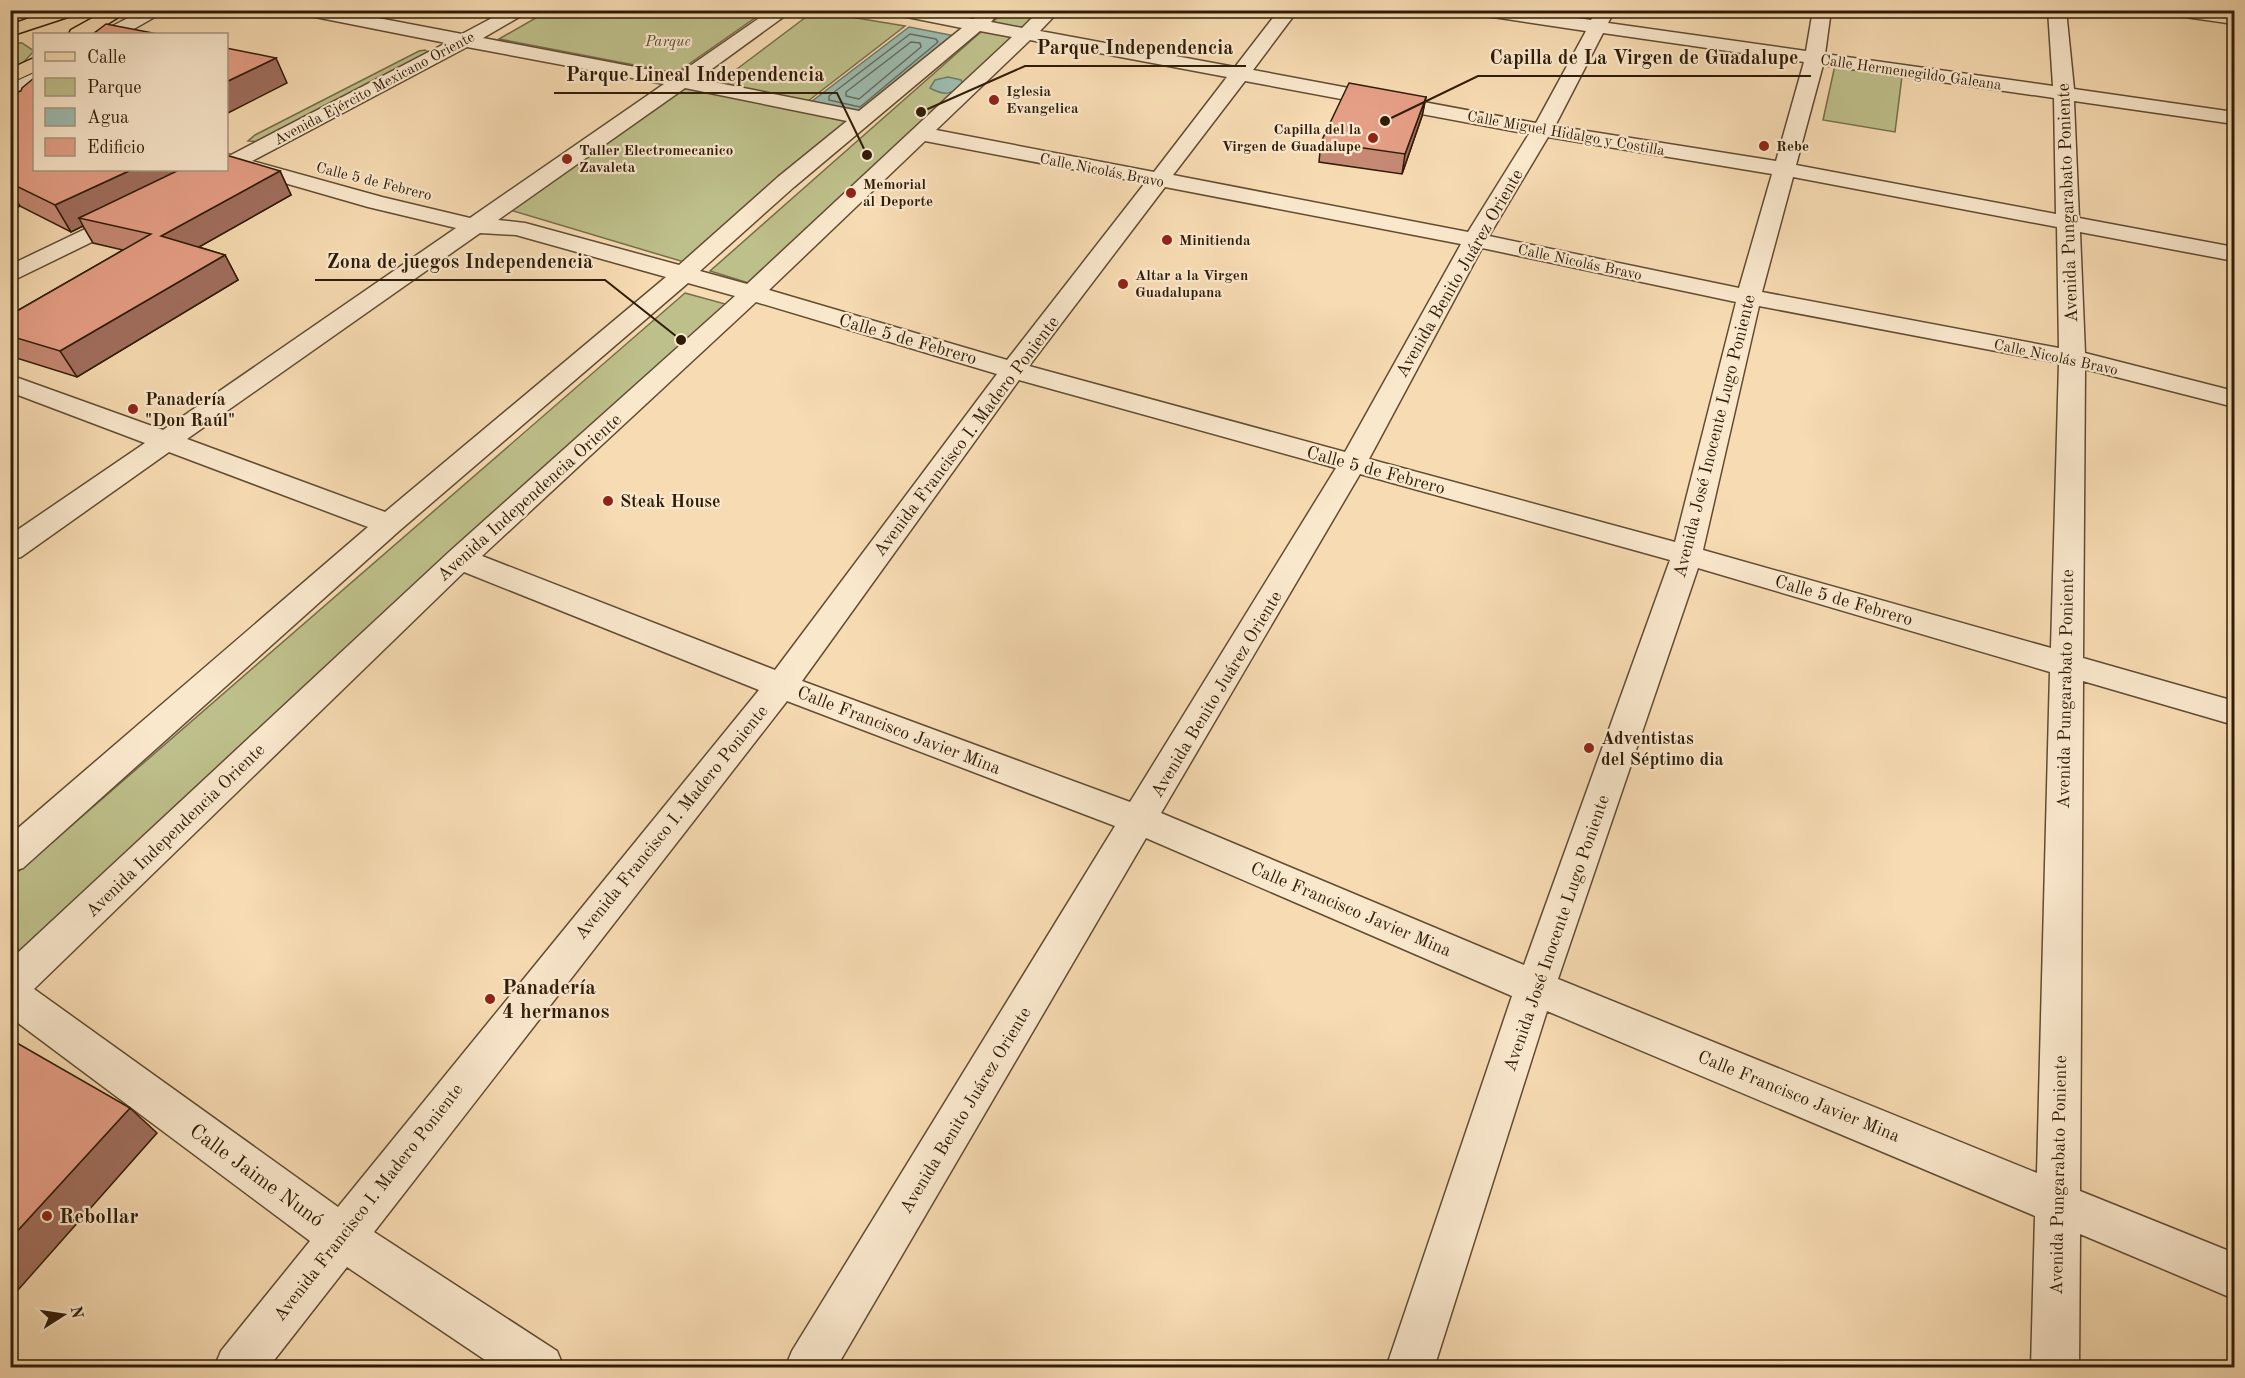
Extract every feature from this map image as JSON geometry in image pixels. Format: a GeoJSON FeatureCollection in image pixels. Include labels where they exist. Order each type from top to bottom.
{"type":"FeatureCollection","features":[{"type":"Feature","properties":{"kind":"main road"},"geometry":{"type":"LineString","coordinates":[[10,31],[70,10]]}},
{"type":"Feature","properties":{"kind":"main road"},"geometry":{"type":"LineString","coordinates":[[80,33],[122,10]]}},
{"type":"Feature","properties":{"kind":"main road"},"geometry":{"type":"LineString","coordinates":[[10,31],[35,33]]}},
{"type":"Feature","properties":{"kind":"main road"},"geometry":{"type":"LineString","coordinates":[[21,91],[33,66]]}},
{"type":"Feature","properties":{"kind":"street"},"geometry":{"type":"LineString","coordinates":[[114,33],[158,10]]}},
{"type":"Feature","properties":{"kind":"street"},"geometry":{"type":"LineString","coordinates":[[304,10],[862,118]]}},
{"type":"Feature","properties":{"kind":"street","name":"Avenida Ejército Mexicano Oriente"},"geometry":{"type":"LineString","coordinates":[[228,156],[318,98],[444,36],[490,10]]}},
{"type":"Feature","properties":{"kind":"street","name":"Avenida Ejército Mexicano Oriente"},"geometry":{"type":"LineString","coordinates":[[256,150],[522,10]]}},
{"type":"Feature","properties":{"kind":"street"},"geometry":{"type":"LineString","coordinates":[[10,550],[166,441],[496,222],[682,82],[784,10]]}},
{"type":"Feature","properties":{"kind":"street","name":"Calle Miguel Hidalgo y Costilla"},"geometry":{"type":"LineString","coordinates":[[897,10],[986,17],[1026,33],[1242,74],[1542,130],[1784,169],[2235,254]]}},
{"type":"Feature","properties":{"kind":"street","name":"Avenida Independencia Oriente"},"geometry":{"type":"LineString","coordinates":[[10,986],[460,559],[752,293],[922,135],[1051,10]]}},
{"type":"Feature","properties":{"kind":"street","name":"Avenida Francisco I. Madero Poniente"},"geometry":{"type":"LineString","coordinates":[[238,1368],[340,1236],[781,686],[1013,370],[1289,10]]}},
{"type":"Feature","properties":{"kind":"street","name":"Calle Hermenegildo Galeana"},"geometry":{"type":"LineString","coordinates":[[1480,10],[1602,19],[1815,57],[2235,118]]}},
{"type":"Feature","properties":{"kind":"street","name":"Avenida José Inocente Lugo Poniente"},"geometry":{"type":"LineString","coordinates":[[1410,1368],[1535,988],[1687,555],[1749,297],[1815,57],[1822,10]]}},
{"type":"Feature","properties":{"kind":"street","name":"Avenida Pungarabato Poniente"},"geometry":{"type":"LineString","coordinates":[[2055,1368],[2072,358],[2064,94],[2057,10]]}},
{"type":"Feature","properties":{"kind":"street"},"geometry":{"type":"LineString","coordinates":[[2171,10],[2235,19]]}},
{"type":"Feature","properties":{"kind":"street"},"geometry":{"type":"LineString","coordinates":[[10,857],[390,524],[862,118],[986,17]]}},
{"type":"Feature","properties":{"kind":"street","name":"Avenida Benito Juárez Oriente"},"geometry":{"type":"LineString","coordinates":[[809,1368],[1352,464],[1475,240],[1542,130],[1602,19]]}},
{"type":"Feature","properties":{"kind":"street","name":"Calle Nicolás Bravo"},"geometry":{"type":"LineString","coordinates":[[922,135],[1475,240],[1749,297],[2072,358],[2235,399]]}},
{"type":"Feature","properties":{"kind":"street","name":"Calle 5 de Febrero"},"geometry":{"type":"LineString","coordinates":[[228,157],[256,150],[496,222],[752,293],[1013,370],[1687,555],[2235,713]]}},
{"type":"Feature","properties":{"kind":"street","name":"Calle 5 de Febrero"},"geometry":{"type":"LineString","coordinates":[[228,159],[376,202],[496,222]]}},
{"type":"Feature","properties":{"kind":"street"},"geometry":{"type":"LineString","coordinates":[[10,259],[134,201],[10,275]]}},
{"type":"Feature","properties":{"kind":"street"},"geometry":{"type":"LineString","coordinates":[[10,384],[390,524]]}},
{"type":"Feature","properties":{"kind":"street","name":"Calle Francisco Javier Mina"},"geometry":{"type":"LineString","coordinates":[[460,559],[781,686],[1140,820],[1535,988],[2235,1276]]}},
{"type":"Feature","properties":{"kind":"street","name":"Calle Jaime Nunó"},"geometry":{"type":"LineString","coordinates":[[10,994],[340,1236],[540,1368]]}},
{"type":"Feature","properties":{"kind":"green space","name":"Parque"},"geometry":{"type":"Polygon","coordinates":[[[548,11],[765,11],[676,73],[499,39],[548,11]]]}},
{"type":"Feature","properties":{"kind":"green space"},"geometry":{"type":"Polygon","coordinates":[[[814,11],[905,26],[808,101],[717,84],[814,11]]]}},
{"type":"Feature","properties":{"kind":"green space"},"geometry":{"type":"Polygon","coordinates":[[[1006,11],[1044,11],[1025,28],[991,23],[1006,11]]]}},
{"type":"Feature","properties":{"kind":"green space"},"geometry":{"type":"Polygon","coordinates":[[[982,31],[1016,38],[755,285],[710,271],[982,31]]]}},
{"type":"Feature","properties":{"kind":"green space"},"geometry":{"type":"Polygon","coordinates":[[[10,43],[22,43],[33,50],[21,65],[10,70],[10,43]]]}},
{"type":"Feature","properties":{"kind":"green space"},"geometry":{"type":"Polygon","coordinates":[[[425,50],[428,52],[261,142],[248,141],[255,135],[425,50]]]}},
{"type":"Feature","properties":{"kind":"green space"},"geometry":{"type":"Polygon","coordinates":[[[1835,65],[1902,76],[1895,132],[1823,120],[1835,65]]]}},
{"type":"Feature","properties":{"kind":"green space","name":"Parque"},"geometry":{"type":"Polygon","coordinates":[[[686,85],[848,120],[684,262],[510,210],[686,85]]]}},
{"type":"Feature","properties":{"kind":"green space"},"geometry":{"type":"Polygon","coordinates":[[[685,293],[729,305],[11,958],[11,878],[685,293]]]}},
{"type":"Feature","properties":{"kind":"water"},"geometry":{"type":"Polygon","coordinates":[[[909,27],[955,36],[861,114],[811,102],[909,27]]]}},
{"type":"Feature","properties":{"kind":"water"},"geometry":{"type":"Polygon","coordinates":[[[948,77],[961,80],[963,84],[947,93],[930,88],[935,80],[948,77]]]}},
{"type":"Feature","properties":{"kind":"building"},"geometry":{"type":"Polygon","coordinates":[[[106,24],[153,33],[94,33],[106,24]]]}},
{"type":"Feature","properties":{"kind":"building"},"geometry":{"type":"Polygon","coordinates":[[[228,48],[276,58],[228,81],[228,48]]]}},
{"type":"Feature","properties":{"kind":"building"},"geometry":{"type":"Polygon","coordinates":[[[33,79],[33,171],[129,171],[55,205],[10,183],[10,93],[21,91],[33,79]]]}},
{"type":"Feature","properties":{"kind":"building","name":"Capilla del la Virgen de Guadalupe"},"geometry":{"type":"Polygon","coordinates":[[[1349,83],[1426,97],[1405,154],[1321,142],[1349,83]]]}},
{"type":"Feature","properties":{"kind":"building"},"geometry":{"type":"Polygon","coordinates":[[[228,156],[280,171],[161,236],[225,255],[60,351],[10,336],[10,315],[151,234],[79,218],[177,171],[228,171],[228,156]]]}},
{"type":"Feature","properties":{"kind":"building"},"geometry":{"type":"Polygon","coordinates":[[[10,1039],[130,1108],[10,1239],[10,1039]]]}},
{"type":"Feature","properties":{"kind":"place","name":"Iglesia Evangelica"},"geometry":{"type":"Point","coordinates":[994,100]}},
{"type":"Feature","properties":{"kind":"place","name":"Parque Independencia"},"geometry":{"type":"Point","coordinates":[921,112]}},
{"type":"Feature","properties":{"kind":"place","name":"Capilla de La Virgen de Guadalupe"},"geometry":{"type":"Point","coordinates":[1385,121]}},
{"type":"Feature","properties":{"kind":"place","name":"Capilla del la Virgen de Guadalupe"},"geometry":{"type":"Point","coordinates":[1373,138]}},
{"type":"Feature","properties":{"kind":"place","name":"Rebe"},"geometry":{"type":"Point","coordinates":[1764,146]}},
{"type":"Feature","properties":{"kind":"place","name":"Parque Lineal Independencia"},"geometry":{"type":"Point","coordinates":[867,155]}},
{"type":"Feature","properties":{"kind":"place","name":"Taller Electromecanico Zavaleta"},"geometry":{"type":"Point","coordinates":[567,159]}},
{"type":"Feature","properties":{"kind":"place","name":"Memorial al Deporte"},"geometry":{"type":"Point","coordinates":[851,193]}},
{"type":"Feature","properties":{"kind":"place","name":"Minitienda"},"geometry":{"type":"Point","coordinates":[1167,240]}},
{"type":"Feature","properties":{"kind":"place","name":"Altar a la Virgen Guadalupana"},"geometry":{"type":"Point","coordinates":[1123,284]}},
{"type":"Feature","properties":{"kind":"place","name":"Zona de juegos Independencia"},"geometry":{"type":"Point","coordinates":[681,340]}},
{"type":"Feature","properties":{"kind":"place","name":"Panadería \"Don Raúl\""},"geometry":{"type":"Point","coordinates":[133,409]}},
{"type":"Feature","properties":{"kind":"place","name":"Steak House"},"geometry":{"type":"Point","coordinates":[608,501]}},
{"type":"Feature","properties":{"kind":"place","name":"Adventistas del Séptimo dia"},"geometry":{"type":"Point","coordinates":[1589,748]}},
{"type":"Feature","properties":{"kind":"place","name":"Panadería 4 hermanos"},"geometry":{"type":"Point","coordinates":[490,999]}},
{"type":"Feature","properties":{"kind":"place","name":"Rebollar"},"geometry":{"type":"Point","coordinates":[47,1216]}}]}
